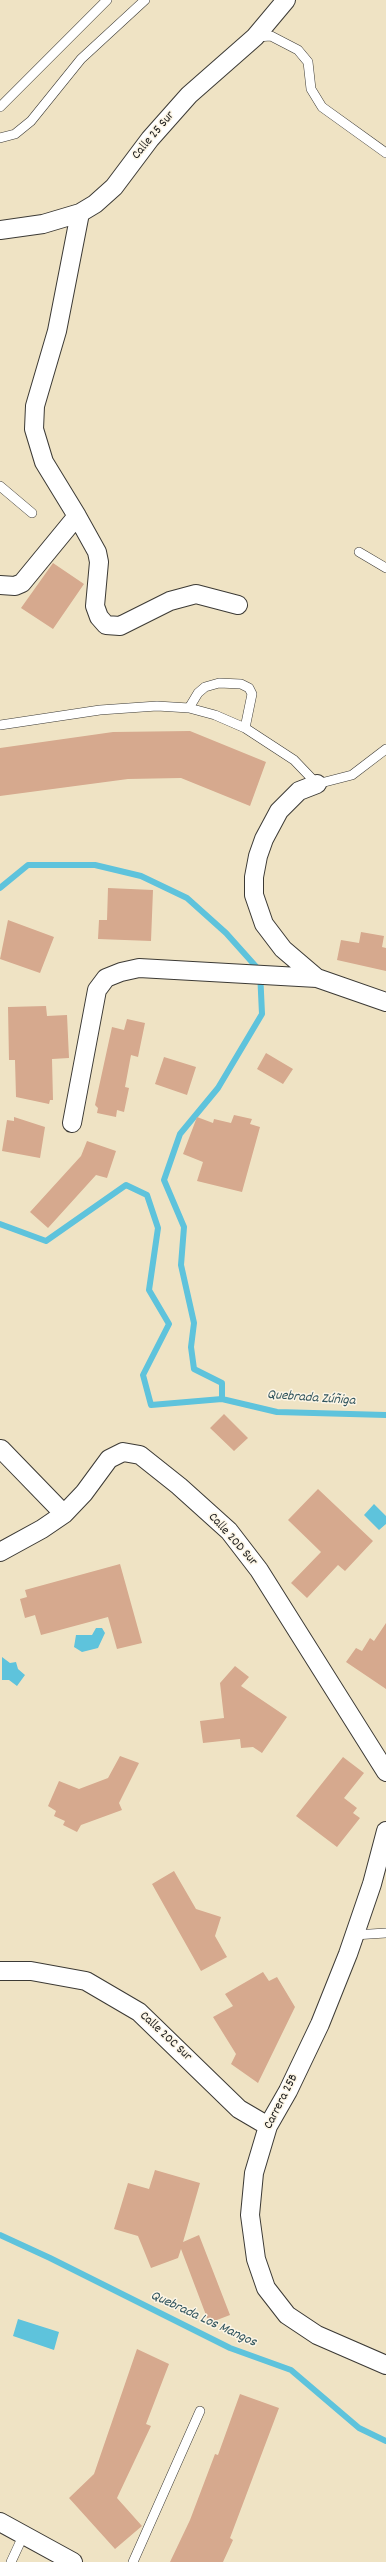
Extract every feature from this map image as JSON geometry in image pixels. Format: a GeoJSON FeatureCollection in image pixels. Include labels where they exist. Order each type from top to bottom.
{"type":"FeatureCollection","features":[{"type":"Feature","properties":{"kind":"street","name":"Calle 25 Sur"},"geometry":{"type":"LineString","coordinates":[[0,230],[43,224],[80,213],[95,204],[114,187],[150,139],[189,95],[255,37],[286,0]]}},
{"type":"Feature","properties":{"kind":"street"},"geometry":{"type":"LineString","coordinates":[[80,213],[57,331],[35,406],[34,429],[44,462],[78,516],[97,552],[99,562],[95,606],[98,617],[106,625],[120,626],[170,601],[196,594],[238,605]]}},
{"type":"Feature","properties":{"kind":"street"},"geometry":{"type":"LineString","coordinates":[[0,585],[15,586],[22,583],[78,516]]}},
{"type":"Feature","properties":{"kind":"street"},"geometry":{"type":"LineString","coordinates":[[316,978],[283,949],[264,924],[254,895],[254,877],[264,839],[279,811],[299,791],[317,784]]}},
{"type":"Feature","properties":{"kind":"street"},"geometry":{"type":"LineString","coordinates":[[72,1123],[97,990],[106,978],[121,972],[139,968],[316,978],[386,1002]]}},
{"type":"Feature","properties":{"kind":"street"},"geometry":{"type":"LineString","coordinates":[[1,1449],[64,1514]]}},
{"type":"Feature","properties":{"kind":"street","name":"Calle 20D Sur"},"geometry":{"type":"LineString","coordinates":[[0,1552],[42,1529],[64,1514],[84,1493],[109,1459],[123,1452],[140,1455],[179,1486],[228,1531],[260,1570],[386,1772]]}},
{"type":"Feature","properties":{"kind":"street","name":"Carrera 25B"},"geometry":{"type":"LineString","coordinates":[[386,1831],[354,1935],[320,2024],[288,2091],[268,2126],[254,2173],[250,2215],[256,2259],[266,2288],[287,2315],[316,2335],[386,2366]]}},
{"type":"Feature","properties":{"kind":"street","name":"Calle 20C Sur"},"geometry":{"type":"LineString","coordinates":[[0,1971],[31,1971],[86,1981],[139,2012],[239,2109],[268,2126]]}},
{"type":"Feature","properties":{"kind":"street"},"geometry":{"type":"LineString","coordinates":[[0,2522],[73,2562]]}},
{"type":"Feature","properties":{"kind":"lane"},"geometry":{"type":"LineString","coordinates":[[0,107],[107,0]]}},
{"type":"Feature","properties":{"kind":"lane"},"geometry":{"type":"LineString","coordinates":[[0,138],[15,134],[31,121],[81,60],[145,0]]}},
{"type":"Feature","properties":{"kind":"lane"},"geometry":{"type":"LineString","coordinates":[[255,37],[271,36],[298,50],[308,62],[311,89],[322,107],[386,153]]}},
{"type":"Feature","properties":{"kind":"lane"},"geometry":{"type":"LineString","coordinates":[[0,486],[32,513]]}},
{"type":"Feature","properties":{"kind":"lane"},"geometry":{"type":"LineString","coordinates":[[359,552],[386,568]]}},
{"type":"Feature","properties":{"kind":"lane"},"geometry":{"type":"LineString","coordinates":[[189,708],[198,693],[205,687],[219,682],[241,684],[249,688],[252,694],[245,728]]}},
{"type":"Feature","properties":{"kind":"lane"},"geometry":{"type":"LineString","coordinates":[[0,725],[100,710],[157,706],[189,708],[215,715],[245,728],[294,760],[317,784],[352,775],[386,749]]}},
{"type":"Feature","properties":{"kind":"lane"},"geometry":{"type":"LineString","coordinates":[[354,1935],[386,1933]]}},
{"type":"Feature","properties":{"kind":"lane"},"geometry":{"type":"LineString","coordinates":[[133,2562],[200,2411]]}},
{"type":"Feature","properties":{"kind":"lane"},"geometry":{"type":"LineString","coordinates":[[11,2562],[24,2534]]}},
{"type":"Feature","properties":{"kind":"water"},"geometry":{"type":"Polygon","coordinates":[[[374,1504],[386,1516],[386,1524],[379,1530],[364,1515],[374,1504]]]}},
{"type":"Feature","properties":{"kind":"water"},"geometry":{"type":"Polygon","coordinates":[[[96,1628],[102,1628],[105,1633],[98,1648],[82,1652],[74,1647],[76,1635],[92,1635],[96,1628]]]}},
{"type":"Feature","properties":{"kind":"water"},"geometry":{"type":"Polygon","coordinates":[[[2,1657],[10,1663],[16,1662],[18,1669],[25,1675],[17,1686],[9,1680],[2,1680],[2,1657]]]}},
{"type":"Feature","properties":{"kind":"water"},"geometry":{"type":"Polygon","coordinates":[[[18,2319],[59,2332],[54,2350],[13,2336],[18,2319]]]}},
{"type":"Feature","properties":{"kind":"building"},"geometry":{"type":"Polygon","coordinates":[[[53,563],[84,584],[53,629],[21,608],[53,563]]]}},
{"type":"Feature","properties":{"kind":"building"},"geometry":{"type":"Polygon","coordinates":[[[190,731],[266,762],[250,806],[181,778],[128,779],[0,796],[0,748],[113,732],[190,731]]]}},
{"type":"Feature","properties":{"kind":"building"},"geometry":{"type":"Polygon","coordinates":[[[108,888],[153,890],[151,941],[98,939],[99,920],[107,920],[108,888]]]}},
{"type":"Feature","properties":{"kind":"building"},"geometry":{"type":"Polygon","coordinates":[[[8,920],[54,937],[40,973],[0,959],[8,920]]]}},
{"type":"Feature","properties":{"kind":"building"},"geometry":{"type":"Polygon","coordinates":[[[361,932],[384,936],[382,947],[386,948],[386,971],[337,960],[341,940],[359,943],[361,932]]]}},
{"type":"Feature","properties":{"kind":"building"},"geometry":{"type":"Polygon","coordinates":[[[46,1006],[47,1016],[67,1015],[69,1058],[52,1059],[53,1100],[50,1100],[49,1104],[16,1097],[15,1060],[9,1060],[8,1007],[46,1006]]]}},
{"type":"Feature","properties":{"kind":"building"},"geometry":{"type":"Polygon","coordinates":[[[127,1019],[145,1023],[138,1057],[131,1055],[125,1087],[129,1088],[124,1112],[117,1110],[116,1117],[97,1113],[98,1108],[95,1105],[112,1027],[124,1030],[127,1019]]]}},
{"type":"Feature","properties":{"kind":"building"},"geometry":{"type":"Polygon","coordinates":[[[266,1053],[293,1069],[283,1084],[257,1069],[266,1053]]]}},
{"type":"Feature","properties":{"kind":"building"},"geometry":{"type":"Polygon","coordinates":[[[164,1057],[196,1067],[187,1095],[155,1084],[164,1057]]]}},
{"type":"Feature","properties":{"kind":"building"},"geometry":{"type":"Polygon","coordinates":[[[234,1115],[252,1119],[250,1124],[260,1127],[242,1192],[197,1181],[203,1162],[183,1154],[197,1117],[213,1123],[214,1119],[231,1123],[234,1115]]]}},
{"type":"Feature","properties":{"kind":"building"},"geometry":{"type":"Polygon","coordinates":[[[14,1117],[45,1127],[40,1158],[2,1151],[7,1120],[14,1121],[14,1117]]]}},
{"type":"Feature","properties":{"kind":"building"},"geometry":{"type":"Polygon","coordinates":[[[87,1141],[116,1151],[107,1178],[96,1175],[48,1228],[30,1212],[81,1156],[87,1141]]]}},
{"type":"Feature","properties":{"kind":"building"},"geometry":{"type":"Polygon","coordinates":[[[224,1414],[248,1438],[234,1451],[210,1428],[224,1414]]]}},
{"type":"Feature","properties":{"kind":"building"},"geometry":{"type":"Polygon","coordinates":[[[318,1489],[373,1541],[345,1571],[338,1565],[307,1598],[291,1583],[321,1552],[288,1520],[318,1489]]]}},
{"type":"Feature","properties":{"kind":"building"},"geometry":{"type":"Polygon","coordinates":[[[120,1564],[142,1643],[117,1649],[108,1617],[41,1635],[35,1615],[25,1618],[20,1599],[27,1597],[25,1590],[120,1564]]]}},
{"type":"Feature","properties":{"kind":"building"},"geometry":{"type":"Polygon","coordinates":[[[386,1623],[386,1689],[346,1662],[356,1648],[362,1651],[370,1638],[374,1641],[386,1623]]]}},
{"type":"Feature","properties":{"kind":"building"},"geometry":{"type":"Polygon","coordinates":[[[235,1666],[249,1677],[241,1686],[287,1717],[262,1753],[253,1747],[241,1748],[240,1739],[203,1743],[200,1721],[224,1718],[220,1683],[235,1666]]]}},
{"type":"Feature","properties":{"kind":"building"},"geometry":{"type":"Polygon","coordinates":[[[120,1756],[139,1763],[119,1803],[122,1810],[81,1825],[77,1832],[63,1825],[65,1821],[54,1816],[56,1811],[48,1806],[59,1781],[79,1789],[108,1778],[120,1756]]]}},
{"type":"Feature","properties":{"kind":"building"},"geometry":{"type":"Polygon","coordinates":[[[343,1757],[364,1773],[344,1798],[357,1808],[353,1813],[360,1818],[337,1847],[296,1816],[343,1757]]]}},
{"type":"Feature","properties":{"kind":"building"},"geometry":{"type":"Polygon","coordinates":[[[174,1871],[196,1909],[221,1917],[215,1936],[227,1957],[201,1971],[152,1884],[174,1871]]]}},
{"type":"Feature","properties":{"kind":"building"},"geometry":{"type":"Polygon","coordinates":[[[263,1972],[269,1981],[277,1977],[295,2007],[258,2083],[231,2064],[236,2054],[213,2017],[233,2006],[225,1994],[263,1972]]]}},
{"type":"Feature","properties":{"kind":"building"},"geometry":{"type":"Polygon","coordinates":[[[155,2170],[200,2183],[183,2242],[199,2235],[230,2315],[209,2323],[181,2249],[178,2258],[151,2268],[138,2236],[114,2229],[128,2183],[149,2189],[155,2170]]]}},
{"type":"Feature","properties":{"kind":"building"},"geometry":{"type":"Polygon","coordinates":[[[137,2349],[169,2364],[146,2424],[151,2426],[117,2498],[142,2526],[115,2549],[69,2498],[94,2474],[137,2349]]]}},
{"type":"Feature","properties":{"kind":"building"},"geometry":{"type":"Polygon","coordinates":[[[240,2394],[279,2408],[230,2538],[233,2540],[223,2562],[170,2562],[190,2520],[215,2454],[218,2455],[240,2394]]]}},
{"type":"Feature","properties":{"kind":"waterway"},"geometry":{"type":"LineString","coordinates":[[0,888],[28,865],[95,865],[141,876],[187,898],[226,933],[260,971],[262,1014],[218,1088],[180,1134],[164,1180],[184,1227],[181,1265],[194,1323],[191,1347],[194,1369],[222,1383],[222,1399]]}},
{"type":"Feature","properties":{"kind":"waterway","name":"Quebrada Zúñiga"},"geometry":{"type":"LineString","coordinates":[[0,1224],[46,1241],[126,1185],[147,1195],[158,1228],[149,1290],[169,1324],[143,1375],[151,1405],[222,1399],[277,1412],[386,1415]]}},
{"type":"Feature","properties":{"kind":"waterway","name":"Quebrada Los Mangos"},"geometry":{"type":"LineString","coordinates":[[0,2235],[50,2258],[230,2348],[291,2370],[359,2428],[386,2441]]}}]}
